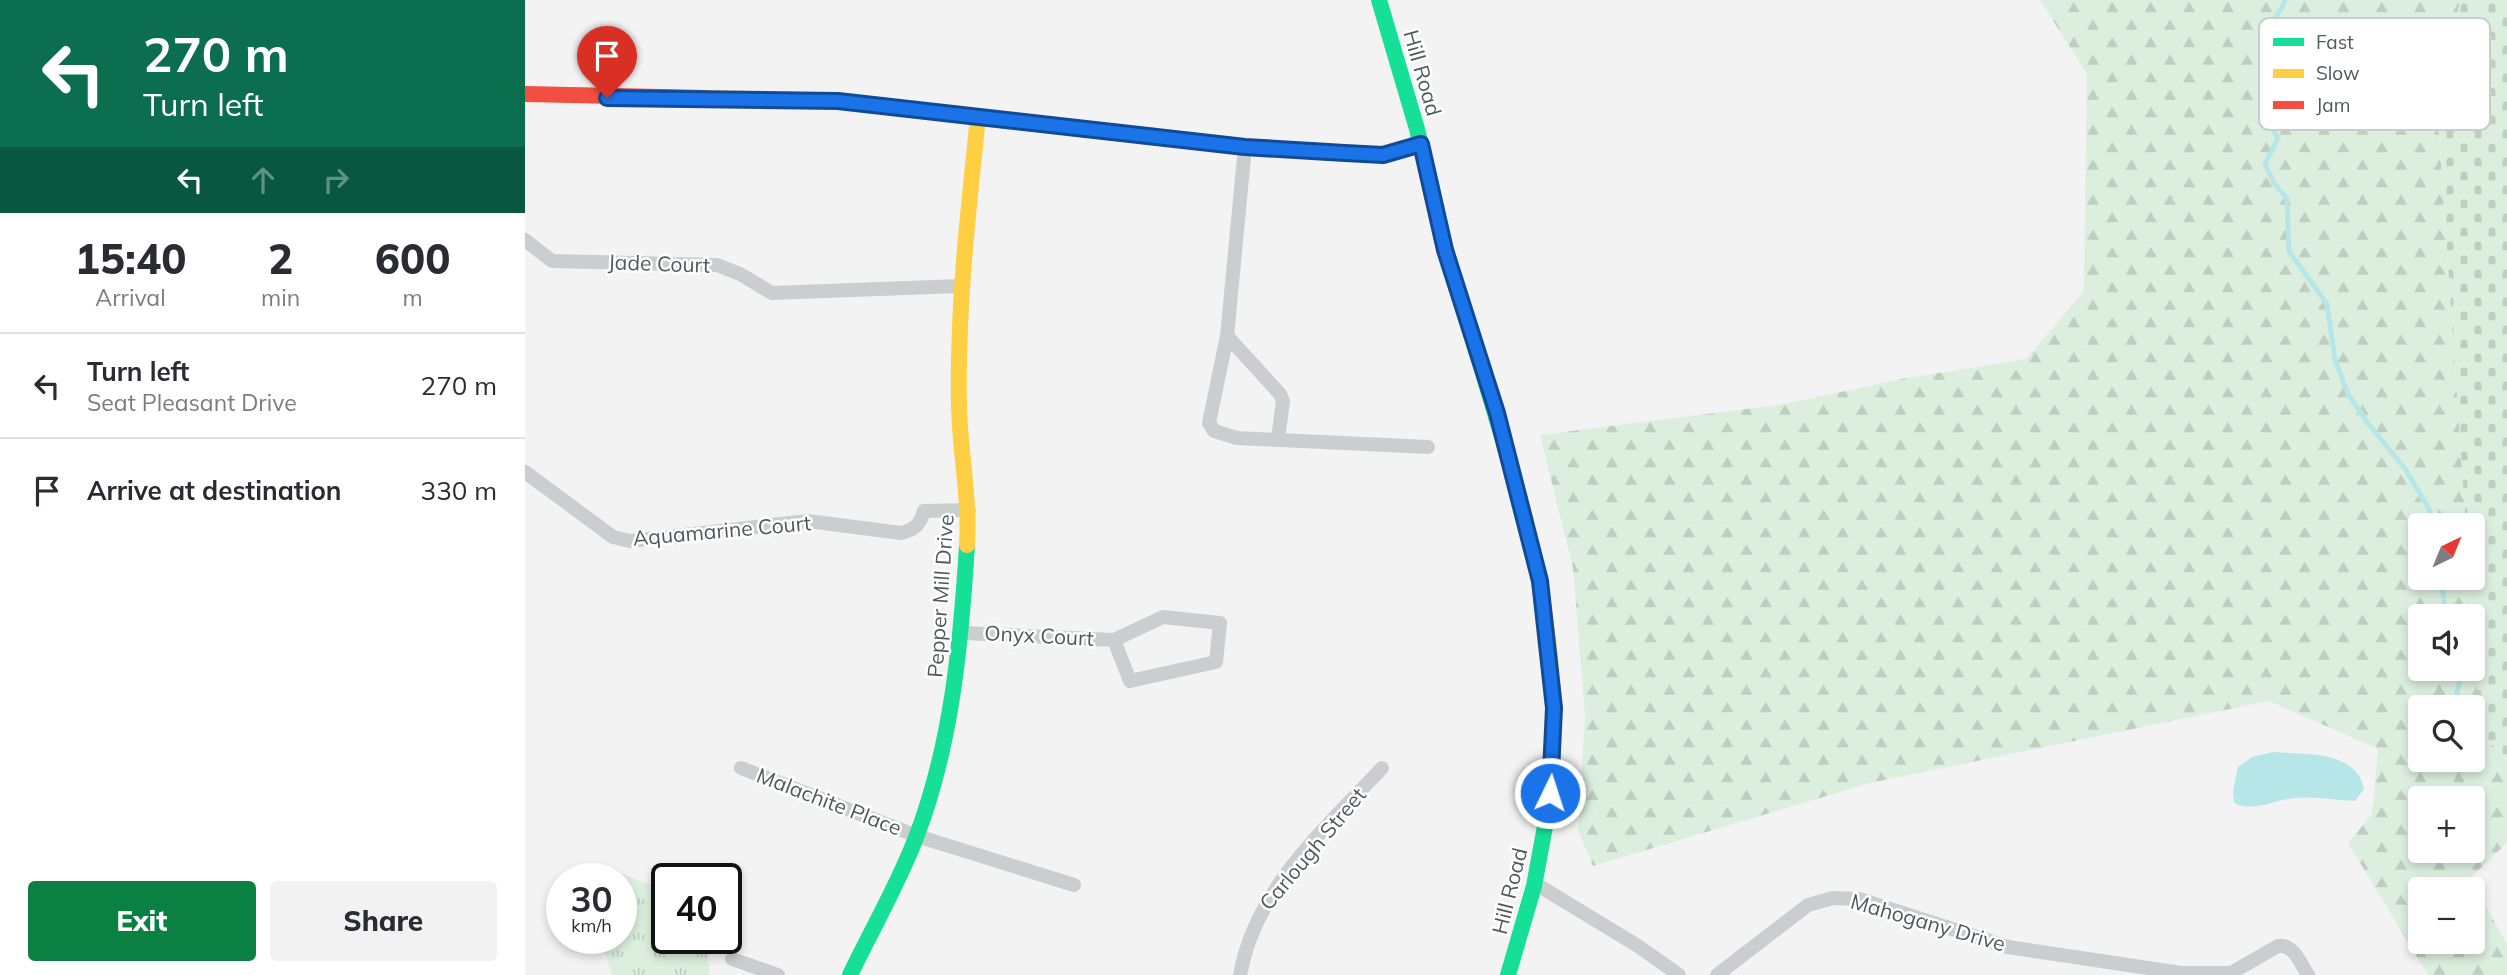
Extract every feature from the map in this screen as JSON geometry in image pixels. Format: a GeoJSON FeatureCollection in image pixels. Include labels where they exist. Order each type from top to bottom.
{"type":"FeatureCollection","features":[{"type":"Feature","properties":{"kind":"street","name":"Hill Road"},"geometry":{"type":"LineString","coordinates":[[1379,0],[1421,144],[1445,250],[1497,413],[1546,615],[1552,676],[1553,750],[1546,827],[1531,908],[1508,975]]}},
{"type":"Feature","properties":{"kind":"street"},"geometry":{"type":"LineString","coordinates":[[525,94],[634,99],[786,98],[869,103],[1245,147],[1383,155],[1421,144]]}},
{"type":"Feature","properties":{"kind":"street","name":"Pepper Mill Drive"},"geometry":{"type":"LineString","coordinates":[[850,975],[917,836],[935,779],[954,694],[963,633],[969,510],[959,408],[960,286],[978,117]]}},
{"type":"Feature","properties":{"kind":"street"},"geometry":{"type":"LineString","coordinates":[[1245,147],[1227,336],[1209,423],[1214,430],[1237,438],[1427,447]]}},
{"type":"Feature","properties":{"kind":"street","name":"Jade Court"},"geometry":{"type":"LineString","coordinates":[[525,240],[552,261],[717,265],[740,274],[772,293],[960,286]]}},
{"type":"Feature","properties":{"kind":"street"},"geometry":{"type":"LineString","coordinates":[[1227,336],[1280,394],[1283,401],[1277,439]]}},
{"type":"Feature","properties":{"kind":"street","name":"Aquamarine Court"},"geometry":{"type":"LineString","coordinates":[[525,472],[613,537],[630,541],[808,521],[901,533],[913,530],[921,521],[924,512],[969,510]]}},
{"type":"Feature","properties":{"kind":"street","name":"Onyx Court"},"geometry":{"type":"LineString","coordinates":[[963,633],[1114,640],[1163,617],[1220,622],[1216,662],[1130,681],[1114,640]]}},
{"type":"Feature","properties":{"kind":"street","name":"Malachite Place"},"geometry":{"type":"LineString","coordinates":[[741,768],[917,836],[1075,885]]}},
{"type":"Feature","properties":{"kind":"street","name":"Carlough Street"},"geometry":{"type":"LineString","coordinates":[[1240,975],[1251,932],[1274,889],[1382,768]]}},
{"type":"Feature","properties":{"kind":"street"},"geometry":{"type":"LineString","coordinates":[[1536,884],[1628,939],[1679,975]]}},
{"type":"Feature","properties":{"kind":"street","name":"Mahogany Drive"},"geometry":{"type":"LineString","coordinates":[[1717,975],[1808,905],[1842,898],[1900,911],[2008,947],[2181,974],[2231,973],[2281,945],[2292,949],[2308,975]]}},
{"type":"Feature","properties":{"kind":"street"},"geometry":{"type":"LineString","coordinates":[[732,959],[778,975]]}},
{"type":"Feature","properties":{"kind":"green space"},"geometry":{"type":"Polygon","coordinates":[[[2040,0],[2460,0],[2457,18],[2259,18],[2259,130],[2439,130],[2465,513],[2408,513],[2408,590],[2471,590],[2471,604],[2408,604],[2408,681],[2477,681],[2478,695],[2408,695],[2408,772],[2485,772],[2485,736],[2507,760],[2507,843],[2471,877],[2408,877],[2408,942],[2348,843],[2372,814],[2378,749],[2269,701],[1870,783],[1593,866],[1578,830],[1585,716],[1573,568],[1540,435],[1785,404],[1901,379],[2026,359],[2084,291],[2087,74],[2040,0]]]}},
{"type":"Feature","properties":{"kind":"green space"},"geometry":{"type":"Polygon","coordinates":[[[2460,0],[2507,0],[2507,759],[2485,736],[2485,695],[2478,695],[2477,681],[2485,681],[2485,604],[2472,604],[2471,590],[2485,590],[2485,513],[2465,513],[2439,130],[2490,130],[2490,18],[2457,18],[2460,0]]]}},
{"type":"Feature","properties":{"kind":"green space"},"geometry":{"type":"Polygon","coordinates":[[[637,880],[651,885],[651,954],[708,954],[710,975],[612,975],[605,954],[637,954],[637,880]]]}},
{"type":"Feature","properties":{"kind":"green space"},"geometry":{"type":"Polygon","coordinates":[[[2485,905],[2507,944],[2507,975],[2428,975],[2415,954],[2485,954],[2485,905]]]}},
{"type":"Feature","properties":{"kind":"water"},"geometry":{"type":"Polygon","coordinates":[[[2273,752],[2314,755],[2340,761],[2351,767],[2359,776],[2364,789],[2355,801],[2305,797],[2247,807],[2234,803],[2233,791],[2238,767],[2252,757],[2273,752]]]}},
{"type":"Feature","properties":{"kind":"waterway"},"geometry":{"type":"LineString","coordinates":[[2275,18],[2285,0]]}},
{"type":"Feature","properties":{"kind":"waterway"},"geometry":{"type":"LineString","coordinates":[[2274,130],[2278,138],[2265,164],[2274,183],[2287,199],[2289,251],[2327,304],[2335,360],[2348,394],[2406,470],[2430,513]]}},
{"type":"Feature","properties":{"kind":"waterway"},"geometry":{"type":"LineString","coordinates":[[2443,590],[2444,604]]}},
{"type":"Feature","properties":{"kind":"waterway"},"geometry":{"type":"LineString","coordinates":[[2456,695],[2460,681]]}},
{"type":"Feature","properties":{"kind":"traffic: fast"},"geometry":{"type":"LineString","coordinates":[[1379,0],[1417,129],[1446,250],[1512,470]]}},
{"type":"Feature","properties":{"kind":"traffic: fast"},"geometry":{"type":"LineString","coordinates":[[1007,120],[1245,147],[1383,155],[1421,144]]}},
{"type":"Feature","properties":{"kind":"traffic: fast"},"geometry":{"type":"LineString","coordinates":[[850,975],[910,853],[939,764],[958,655],[967,545]]}},
{"type":"Feature","properties":{"kind":"traffic: fast"},"geometry":{"type":"LineString","coordinates":[[1508,975],[1534,886],[1548,810]]}},
{"type":"Feature","properties":{"kind":"traffic: slow"},"geometry":{"type":"LineString","coordinates":[[705,98],[838,101],[1007,120]]}},
{"type":"Feature","properties":{"kind":"traffic: slow"},"geometry":{"type":"LineString","coordinates":[[967,545],[959,370],[964,261],[978,117]]}},
{"type":"Feature","properties":{"kind":"traffic: slow"},"geometry":{"type":"LineString","coordinates":[[1512,470],[1533,554],[1548,638],[1554,724],[1548,810]]}},
{"type":"Feature","properties":{"kind":"traffic: jam"},"geometry":{"type":"LineString","coordinates":[[525,94],[705,98]]}},
{"type":"Feature","properties":{"kind":"route"},"geometry":{"type":"LineString","coordinates":[[607,98],[786,98],[869,103],[1245,147],[1345,153],[1383,155],[1421,144],[1445,250],[1497,413],[1540,581],[1546,615],[1554,708],[1550,793]]}}]}
